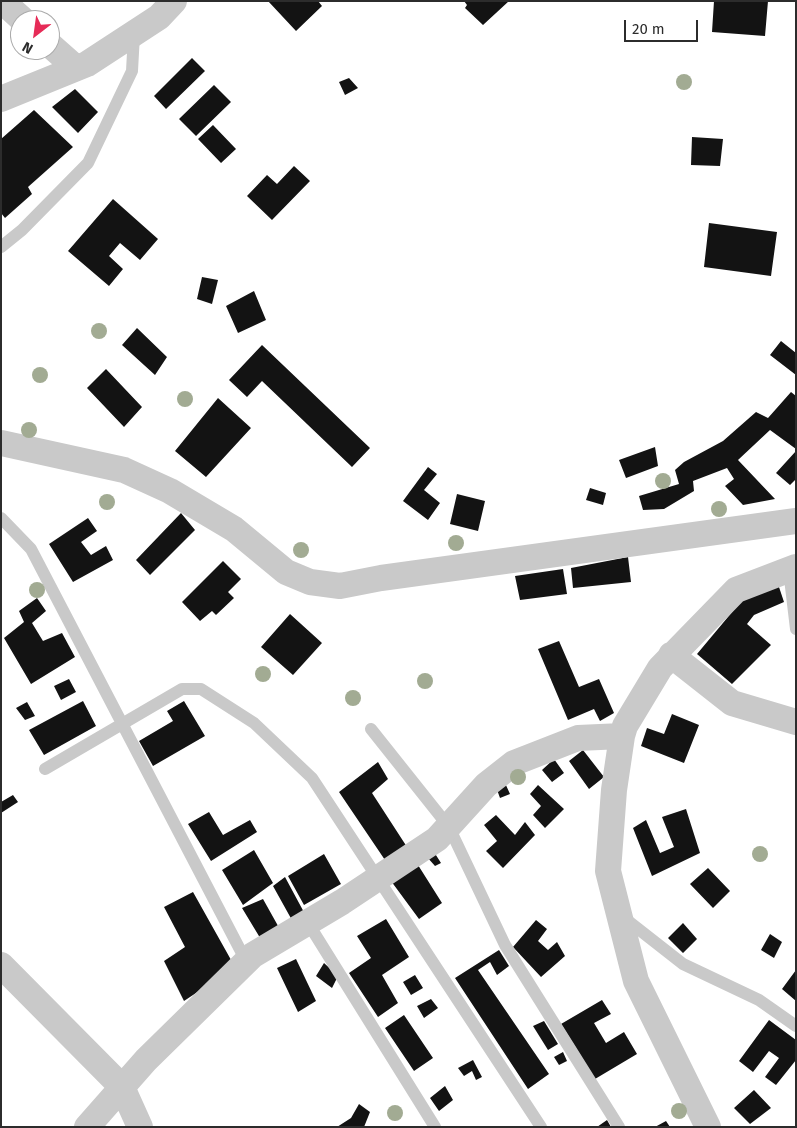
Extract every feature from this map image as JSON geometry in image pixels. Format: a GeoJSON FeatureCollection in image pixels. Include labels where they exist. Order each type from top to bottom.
{"type":"FeatureCollection","features":[{"type":"Feature","properties":{"kind":"street"},"geometry":{"type":"LineString","coordinates":[[2,1],[11,10]]}},
{"type":"Feature","properties":{"kind":"street"},"geometry":{"type":"LineString","coordinates":[[1,99],[87,64],[159,17],[174,1]]}},
{"type":"Feature","properties":{"kind":"street"},"geometry":{"type":"LineString","coordinates":[[60,54],[76,68]]}},
{"type":"Feature","properties":{"kind":"street"},"geometry":{"type":"LineString","coordinates":[[1,443],[124,470],[170,491],[234,529],[286,572],[310,582],[340,586],[381,578],[796,522]]}},
{"type":"Feature","properties":{"kind":"street"},"geometry":{"type":"LineString","coordinates":[[708,1127],[636,981],[608,870],[614,790],[622,736],[625,726],[660,668],[736,590],[792,569]]}},
{"type":"Feature","properties":{"kind":"street"},"geometry":{"type":"LineString","coordinates":[[672,655],[732,703],[796,722]]}},
{"type":"Feature","properties":{"kind":"street"},"geometry":{"type":"LineString","coordinates":[[87,1127],[146,1060],[253,955],[308,923],[437,839],[486,785],[514,763],[578,738],[622,736]]}},
{"type":"Feature","properties":{"kind":"street"},"geometry":{"type":"LineString","coordinates":[[1,965],[122,1087],[140,1127]]}},
{"type":"Feature","properties":{"kind":"lane"},"geometry":{"type":"LineString","coordinates":[[1,247],[22,230],[88,163],[132,71],[134,32]]}},
{"type":"Feature","properties":{"kind":"lane"},"geometry":{"type":"LineString","coordinates":[[1,518],[31,549],[246,961]]}},
{"type":"Feature","properties":{"kind":"lane"},"geometry":{"type":"LineString","coordinates":[[792,569],[796,629]]}},
{"type":"Feature","properties":{"kind":"lane"},"geometry":{"type":"LineString","coordinates":[[45,769],[182,689],[201,689],[254,723],[312,778],[541,1127]]}},
{"type":"Feature","properties":{"kind":"lane"},"geometry":{"type":"LineString","coordinates":[[371,728],[449,827],[505,945],[619,1127]]}},
{"type":"Feature","properties":{"kind":"lane"},"geometry":{"type":"LineString","coordinates":[[619,914],[682,964],[759,1000],[796,1026]]}},
{"type":"Feature","properties":{"kind":"lane"},"geometry":{"type":"LineString","coordinates":[[308,923],[435,1127]]}},
{"type":"Feature","properties":{"kind":"building"},"geometry":{"type":"Polygon","coordinates":[[[268,1],[318,1],[322,6],[296,31],[268,1]]]}},
{"type":"Feature","properties":{"kind":"building"},"geometry":{"type":"Polygon","coordinates":[[[464,1],[509,1],[483,25],[465,8],[467,5],[464,1]]]}},
{"type":"Feature","properties":{"kind":"building"},"geometry":{"type":"Polygon","coordinates":[[[714,1],[768,1],[765,36],[712,32],[714,1]]]}},
{"type":"Feature","properties":{"kind":"building"},"geometry":{"type":"Polygon","coordinates":[[[192,58],[205,71],[166,109],[154,96],[192,58]]]}},
{"type":"Feature","properties":{"kind":"building"},"geometry":{"type":"Polygon","coordinates":[[[349,78],[358,88],[345,95],[339,82],[349,78]]]}},
{"type":"Feature","properties":{"kind":"building"},"geometry":{"type":"Polygon","coordinates":[[[214,85],[231,102],[196,136],[179,119],[214,85]]]}},
{"type":"Feature","properties":{"kind":"building"},"geometry":{"type":"Polygon","coordinates":[[[75,89],[98,112],[78,133],[52,107],[75,89]]]}},
{"type":"Feature","properties":{"kind":"building"},"geometry":{"type":"Polygon","coordinates":[[[34,110],[73,147],[28,187],[32,194],[5,218],[1,213],[1,139],[34,110]]]}},
{"type":"Feature","properties":{"kind":"building"},"geometry":{"type":"Polygon","coordinates":[[[213,125],[236,149],[221,163],[198,139],[213,125]]]}},
{"type":"Feature","properties":{"kind":"building"},"geometry":{"type":"Polygon","coordinates":[[[692,137],[723,139],[720,166],[691,165],[692,137]]]}},
{"type":"Feature","properties":{"kind":"building"},"geometry":{"type":"Polygon","coordinates":[[[294,166],[310,181],[272,220],[247,196],[267,175],[277,184],[294,166]]]}},
{"type":"Feature","properties":{"kind":"building"},"geometry":{"type":"Polygon","coordinates":[[[113,199],[158,239],[140,260],[120,243],[109,256],[123,269],[109,286],[68,251],[113,199]]]}},
{"type":"Feature","properties":{"kind":"building"},"geometry":{"type":"Polygon","coordinates":[[[709,223],[777,232],[771,276],[704,267],[709,223]]]}},
{"type":"Feature","properties":{"kind":"building"},"geometry":{"type":"Polygon","coordinates":[[[202,277],[218,280],[212,304],[197,299],[202,277]]]}},
{"type":"Feature","properties":{"kind":"building"},"geometry":{"type":"Polygon","coordinates":[[[254,291],[266,320],[238,333],[226,306],[254,291]]]}},
{"type":"Feature","properties":{"kind":"building"},"geometry":{"type":"Polygon","coordinates":[[[137,328],[167,357],[155,375],[122,345],[137,328]]]}},
{"type":"Feature","properties":{"kind":"building"},"geometry":{"type":"Polygon","coordinates":[[[781,341],[796,353],[796,375],[770,355],[781,341]]]}},
{"type":"Feature","properties":{"kind":"building"},"geometry":{"type":"Polygon","coordinates":[[[262,345],[370,448],[352,467],[262,381],[247,397],[229,380],[262,345]]]}},
{"type":"Feature","properties":{"kind":"building"},"geometry":{"type":"Polygon","coordinates":[[[106,369],[142,407],[124,427],[87,388],[106,369]]]}},
{"type":"Feature","properties":{"kind":"building"},"geometry":{"type":"Polygon","coordinates":[[[791,392],[796,396],[796,449],[770,430],[738,460],[775,499],[743,505],[725,486],[734,479],[727,468],[693,481],[694,491],[664,509],[643,510],[639,496],[679,484],[675,470],[684,462],[723,441],[756,412],[768,418],[791,392]]]}},
{"type":"Feature","properties":{"kind":"building"},"geometry":{"type":"Polygon","coordinates":[[[218,398],[251,428],[206,477],[175,451],[218,398]]]}},
{"type":"Feature","properties":{"kind":"building"},"geometry":{"type":"Polygon","coordinates":[[[655,447],[658,466],[626,478],[619,460],[655,447]]]}},
{"type":"Feature","properties":{"kind":"building"},"geometry":{"type":"Polygon","coordinates":[[[796,451],[796,479],[790,485],[776,473],[796,451]]]}},
{"type":"Feature","properties":{"kind":"building"},"geometry":{"type":"Polygon","coordinates":[[[428,467],[437,474],[424,490],[440,503],[428,520],[403,501],[428,467]]]}},
{"type":"Feature","properties":{"kind":"building"},"geometry":{"type":"Polygon","coordinates":[[[590,488],[606,493],[603,505],[586,500],[590,488]]]}},
{"type":"Feature","properties":{"kind":"building"},"geometry":{"type":"Polygon","coordinates":[[[457,494],[485,501],[478,531],[450,524],[457,494]]]}},
{"type":"Feature","properties":{"kind":"building"},"geometry":{"type":"Polygon","coordinates":[[[181,513],[195,530],[150,575],[136,560],[181,513]]]}},
{"type":"Feature","properties":{"kind":"building"},"geometry":{"type":"Polygon","coordinates":[[[88,518],[97,531],[81,542],[91,555],[106,546],[113,560],[73,582],[49,544],[88,518]]]}},
{"type":"Feature","properties":{"kind":"building"},"geometry":{"type":"Polygon","coordinates":[[[628,557],[631,582],[573,588],[571,568],[628,557]]]}},
{"type":"Feature","properties":{"kind":"building"},"geometry":{"type":"Polygon","coordinates":[[[223,561],[241,579],[228,592],[234,598],[216,615],[212,611],[200,621],[182,602],[223,561]]]}},
{"type":"Feature","properties":{"kind":"building"},"geometry":{"type":"Polygon","coordinates":[[[563,569],[567,594],[520,600],[515,576],[563,569]]]}},
{"type":"Feature","properties":{"kind":"building"},"geometry":{"type":"Polygon","coordinates":[[[778,584],[784,602],[754,615],[747,624],[771,645],[732,684],[697,654],[743,599],[778,584]]]}},
{"type":"Feature","properties":{"kind":"building"},"geometry":{"type":"Polygon","coordinates":[[[37,598],[46,611],[32,623],[43,641],[62,633],[75,657],[31,684],[4,638],[24,622],[19,611],[37,598]]]}},
{"type":"Feature","properties":{"kind":"building"},"geometry":{"type":"Polygon","coordinates":[[[290,614],[322,643],[293,675],[261,647],[290,614]]]}},
{"type":"Feature","properties":{"kind":"building"},"geometry":{"type":"Polygon","coordinates":[[[559,641],[579,687],[599,679],[614,713],[600,721],[594,709],[568,720],[538,649],[559,641]]]}},
{"type":"Feature","properties":{"kind":"building"},"geometry":{"type":"Polygon","coordinates":[[[69,679],[76,692],[61,700],[54,686],[69,679]]]}},
{"type":"Feature","properties":{"kind":"building"},"geometry":{"type":"Polygon","coordinates":[[[83,701],[96,726],[44,755],[29,730],[83,701]]]}},
{"type":"Feature","properties":{"kind":"building"},"geometry":{"type":"Polygon","coordinates":[[[184,701],[205,736],[153,766],[139,741],[173,721],[167,711],[184,701]]]}},
{"type":"Feature","properties":{"kind":"building"},"geometry":{"type":"Polygon","coordinates":[[[27,702],[35,716],[25,720],[16,708],[27,702]]]}},
{"type":"Feature","properties":{"kind":"building"},"geometry":{"type":"Polygon","coordinates":[[[672,714],[699,725],[684,763],[641,746],[647,728],[664,734],[672,714]]]}},
{"type":"Feature","properties":{"kind":"building"},"geometry":{"type":"Polygon","coordinates":[[[583,750],[604,777],[589,789],[569,761],[583,750]]]}},
{"type":"Feature","properties":{"kind":"building"},"geometry":{"type":"Polygon","coordinates":[[[554,759],[564,773],[552,782],[542,770],[554,759]]]}},
{"type":"Feature","properties":{"kind":"building"},"geometry":{"type":"Polygon","coordinates":[[[378,762],[388,779],[372,793],[407,847],[387,863],[339,792],[378,762]]]}},
{"type":"Feature","properties":{"kind":"building"},"geometry":{"type":"Polygon","coordinates":[[[505,783],[510,794],[500,798],[496,787],[505,783]]]}},
{"type":"Feature","properties":{"kind":"building"},"geometry":{"type":"Polygon","coordinates":[[[538,785],[564,809],[545,828],[533,815],[541,806],[530,794],[538,785]]]}},
{"type":"Feature","properties":{"kind":"building"},"geometry":{"type":"Polygon","coordinates":[[[13,795],[18,802],[1,813],[1,802],[13,795]]]}},
{"type":"Feature","properties":{"kind":"building"},"geometry":{"type":"Polygon","coordinates":[[[686,809],[700,853],[652,876],[633,828],[646,820],[660,853],[674,847],[662,817],[686,809]]]}},
{"type":"Feature","properties":{"kind":"building"},"geometry":{"type":"Polygon","coordinates":[[[209,812],[223,835],[250,820],[257,832],[211,861],[188,824],[209,812]]]}},
{"type":"Feature","properties":{"kind":"building"},"geometry":{"type":"Polygon","coordinates":[[[496,815],[515,835],[525,822],[535,835],[503,868],[486,851],[497,841],[484,825],[496,815]]]}},
{"type":"Feature","properties":{"kind":"building"},"geometry":{"type":"Polygon","coordinates":[[[254,850],[273,883],[243,905],[222,870],[254,850]]]}},
{"type":"Feature","properties":{"kind":"building"},"geometry":{"type":"Polygon","coordinates":[[[434,852],[441,863],[435,866],[427,857],[434,852]]]}},
{"type":"Feature","properties":{"kind":"building"},"geometry":{"type":"Polygon","coordinates":[[[324,854],[341,884],[304,905],[288,876],[324,854]]]}},
{"type":"Feature","properties":{"kind":"building"},"geometry":{"type":"Polygon","coordinates":[[[418,865],[442,903],[419,919],[391,881],[418,865]]]}},
{"type":"Feature","properties":{"kind":"building"},"geometry":{"type":"Polygon","coordinates":[[[708,868],[730,891],[713,908],[690,884],[708,868]]]}},
{"type":"Feature","properties":{"kind":"building"},"geometry":{"type":"Polygon","coordinates":[[[285,877],[306,916],[293,922],[273,886],[285,877]]]}},
{"type":"Feature","properties":{"kind":"building"},"geometry":{"type":"Polygon","coordinates":[[[193,892],[235,967],[184,1001],[164,961],[185,947],[164,907],[193,892]]]}},
{"type":"Feature","properties":{"kind":"building"},"geometry":{"type":"Polygon","coordinates":[[[263,899],[282,933],[265,946],[242,908],[263,899]]]}},
{"type":"Feature","properties":{"kind":"building"},"geometry":{"type":"Polygon","coordinates":[[[386,919],[409,957],[382,975],[398,1003],[378,1017],[349,973],[371,958],[357,936],[386,919]]]}},
{"type":"Feature","properties":{"kind":"building"},"geometry":{"type":"Polygon","coordinates":[[[536,920],[547,929],[538,941],[548,950],[557,942],[565,956],[541,977],[513,947],[536,920]]]}},
{"type":"Feature","properties":{"kind":"building"},"geometry":{"type":"Polygon","coordinates":[[[683,923],[697,939],[683,953],[668,938],[683,923]]]}},
{"type":"Feature","properties":{"kind":"building"},"geometry":{"type":"Polygon","coordinates":[[[770,934],[782,942],[774,958],[761,950],[770,934]]]}},
{"type":"Feature","properties":{"kind":"building"},"geometry":{"type":"Polygon","coordinates":[[[499,950],[509,966],[497,975],[490,962],[478,970],[549,1074],[528,1089],[455,978],[499,950]]]}},
{"type":"Feature","properties":{"kind":"building"},"geometry":{"type":"Polygon","coordinates":[[[296,959],[316,1001],[298,1012],[277,968],[296,959]]]}},
{"type":"Feature","properties":{"kind":"building"},"geometry":{"type":"Polygon","coordinates":[[[324,963],[338,976],[332,988],[316,976],[324,963]]]}},
{"type":"Feature","properties":{"kind":"building"},"geometry":{"type":"Polygon","coordinates":[[[796,970],[796,1001],[782,989],[796,970]]]}},
{"type":"Feature","properties":{"kind":"building"},"geometry":{"type":"Polygon","coordinates":[[[415,975],[423,988],[411,995],[403,982],[415,975]]]}},
{"type":"Feature","properties":{"kind":"building"},"geometry":{"type":"Polygon","coordinates":[[[431,999],[438,1008],[424,1018],[417,1006],[431,999]]]}},
{"type":"Feature","properties":{"kind":"building"},"geometry":{"type":"Polygon","coordinates":[[[602,1000],[611,1014],[594,1023],[606,1043],[624,1032],[637,1054],[595,1079],[561,1024],[602,1000]]]}},
{"type":"Feature","properties":{"kind":"building"},"geometry":{"type":"Polygon","coordinates":[[[404,1015],[433,1058],[414,1071],[385,1028],[404,1015]]]}},
{"type":"Feature","properties":{"kind":"building"},"geometry":{"type":"Polygon","coordinates":[[[769,1020],[796,1040],[796,1060],[776,1085],[765,1077],[779,1058],[769,1051],[753,1072],[739,1061],[769,1020]]]}},
{"type":"Feature","properties":{"kind":"building"},"geometry":{"type":"Polygon","coordinates":[[[544,1021],[558,1044],[548,1050],[533,1026],[544,1021]]]}},
{"type":"Feature","properties":{"kind":"building"},"geometry":{"type":"Polygon","coordinates":[[[563,1052],[567,1061],[559,1065],[554,1057],[563,1052]]]}},
{"type":"Feature","properties":{"kind":"building"},"geometry":{"type":"Polygon","coordinates":[[[473,1060],[482,1077],[476,1080],[472,1071],[464,1076],[458,1068],[473,1060]]]}},
{"type":"Feature","properties":{"kind":"building"},"geometry":{"type":"Polygon","coordinates":[[[445,1086],[453,1100],[439,1111],[430,1098],[445,1086]]]}},
{"type":"Feature","properties":{"kind":"building"},"geometry":{"type":"Polygon","coordinates":[[[754,1090],[771,1108],[750,1124],[734,1108],[754,1090]]]}},
{"type":"Feature","properties":{"kind":"building"},"geometry":{"type":"Polygon","coordinates":[[[359,1104],[370,1112],[364,1127],[337,1127],[351,1118],[359,1104]]]}},
{"type":"Feature","properties":{"kind":"building"},"geometry":{"type":"Polygon","coordinates":[[[607,1120],[611,1127],[597,1127],[607,1120]]]}},
{"type":"Feature","properties":{"kind":"building"},"geometry":{"type":"Polygon","coordinates":[[[666,1121],[670,1127],[655,1127],[666,1121]]]}}]}
